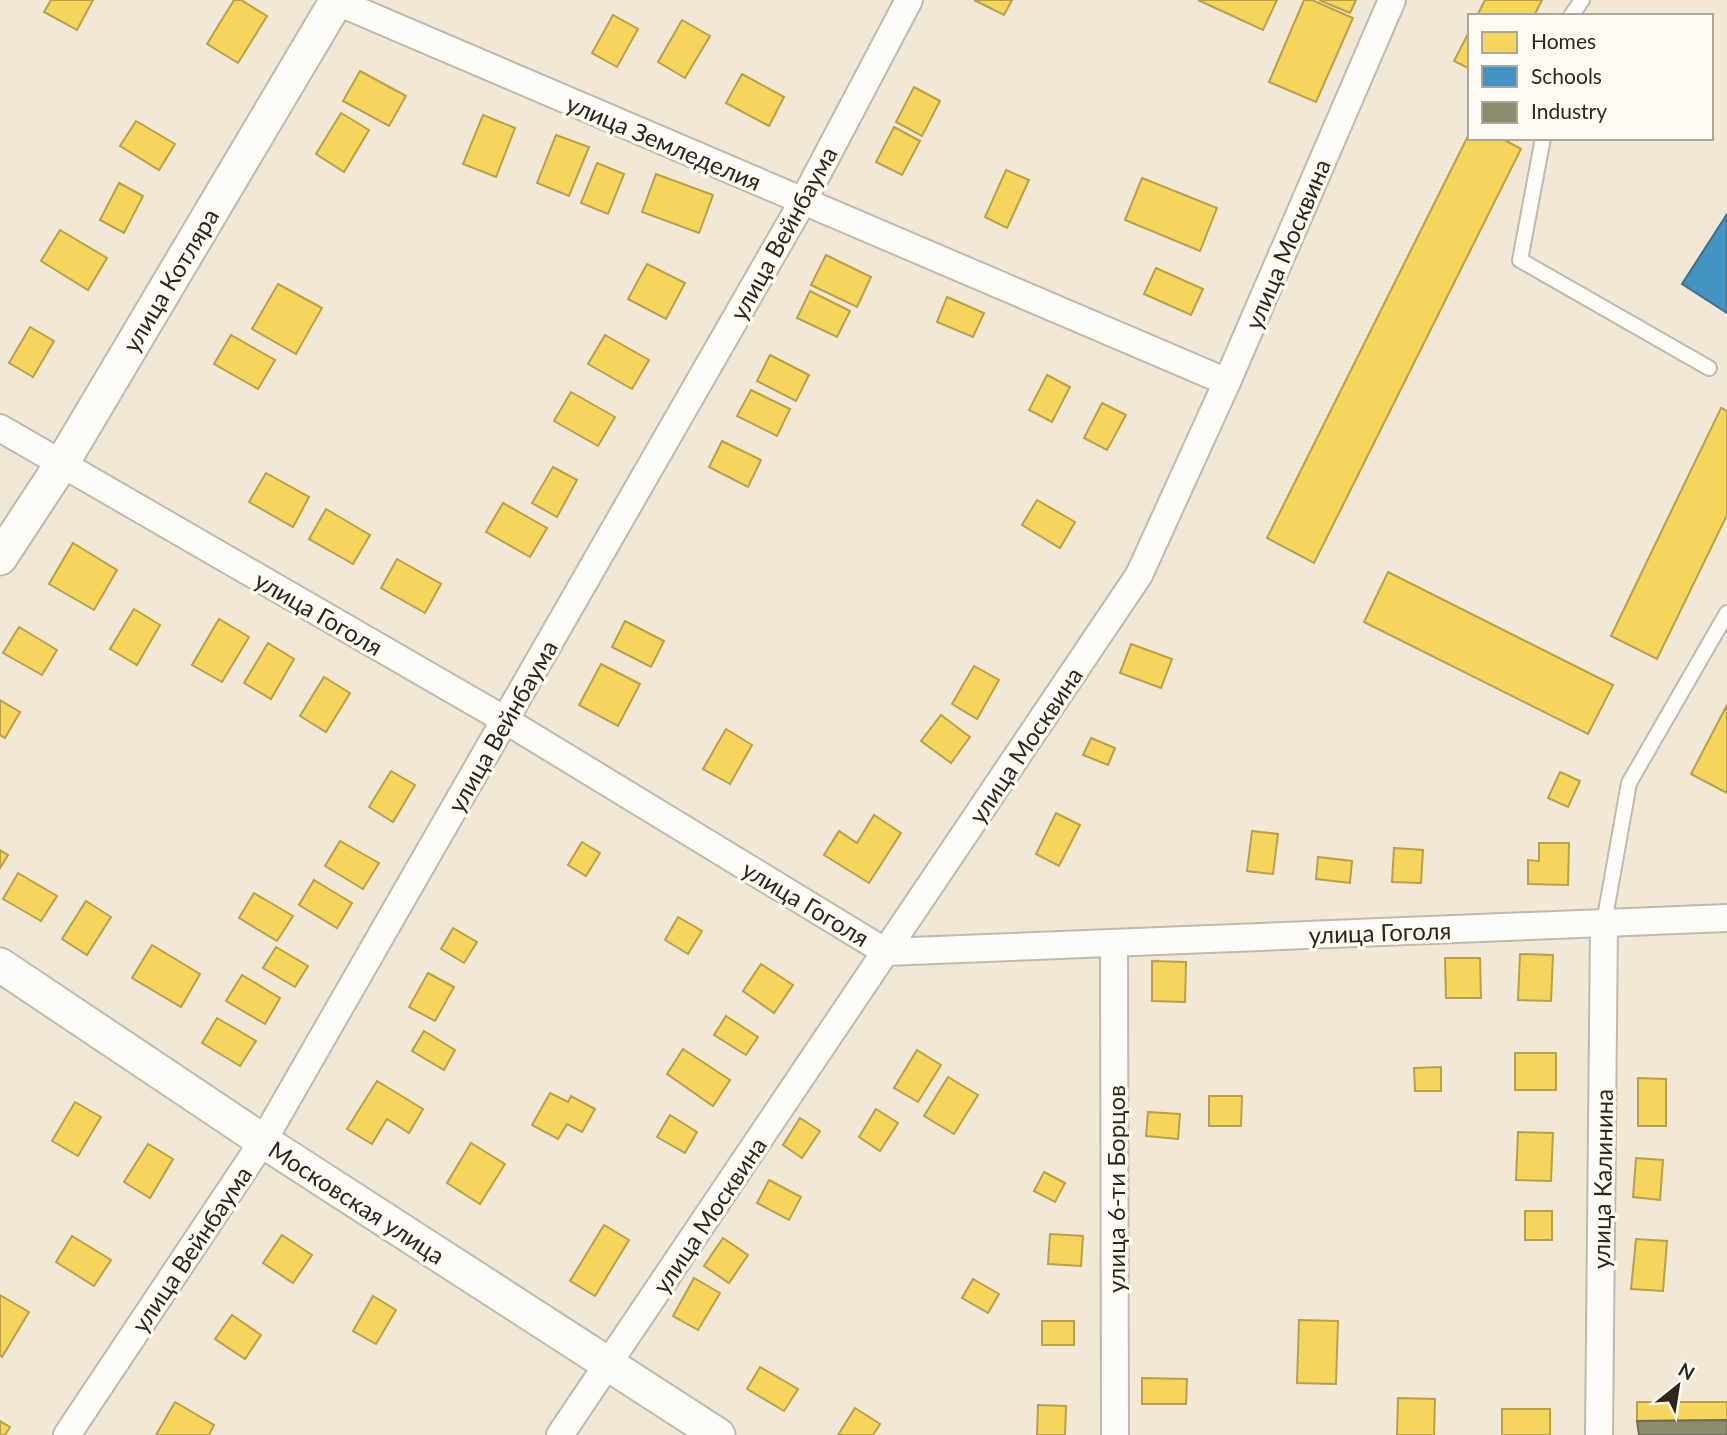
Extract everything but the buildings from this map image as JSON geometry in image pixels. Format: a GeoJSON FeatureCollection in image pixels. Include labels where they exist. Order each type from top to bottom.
{"type":"FeatureCollection","features":[{"type":"Feature","properties":{"kind":"street","name":"улица Земледелия"},"geometry":{"type":"LineString","coordinates":[[335,0],[1227,382]]}},
{"type":"Feature","properties":{"kind":"street","name":"улица Котляра"},"geometry":{"type":"LineString","coordinates":[[0,558],[61,465],[335,0]]}},
{"type":"Feature","properties":{"kind":"street","name":"улица Вейнбаума"},"geometry":{"type":"LineString","coordinates":[[67,1435],[263,1141],[803,201],[909,0]]}},
{"type":"Feature","properties":{"kind":"street","name":"улица Москвина"},"geometry":{"type":"LineString","coordinates":[[560,1435],[1139,575],[1227,382],[1392,0]]}},
{"type":"Feature","properties":{"kind":"street","name":"улица Гоголя"},"geometry":{"type":"LineString","coordinates":[[0,428],[505,720],[886,952],[1727,918]]}},
{"type":"Feature","properties":{"kind":"street","name":"улица Калинина"},"geometry":{"type":"LineString","coordinates":[[1599,1435],[1604,923]]}},
{"type":"Feature","properties":{"kind":"street","name":"улица 6-ти Борцов"},"geometry":{"type":"LineString","coordinates":[[1114,943],[1115,1435]]}},
{"type":"Feature","properties":{"kind":"street","name":"Московская улица"},"geometry":{"type":"LineString","coordinates":[[0,965],[263,1141],[718,1435]]}},
{"type":"Feature","properties":{"kind":"lane"},"geometry":{"type":"LineString","coordinates":[[1543,140],[1520,260],[1709,368]]}},
{"type":"Feature","properties":{"kind":"lane"},"geometry":{"type":"LineString","coordinates":[[1604,923],[1629,783],[1727,613]]}}]}
